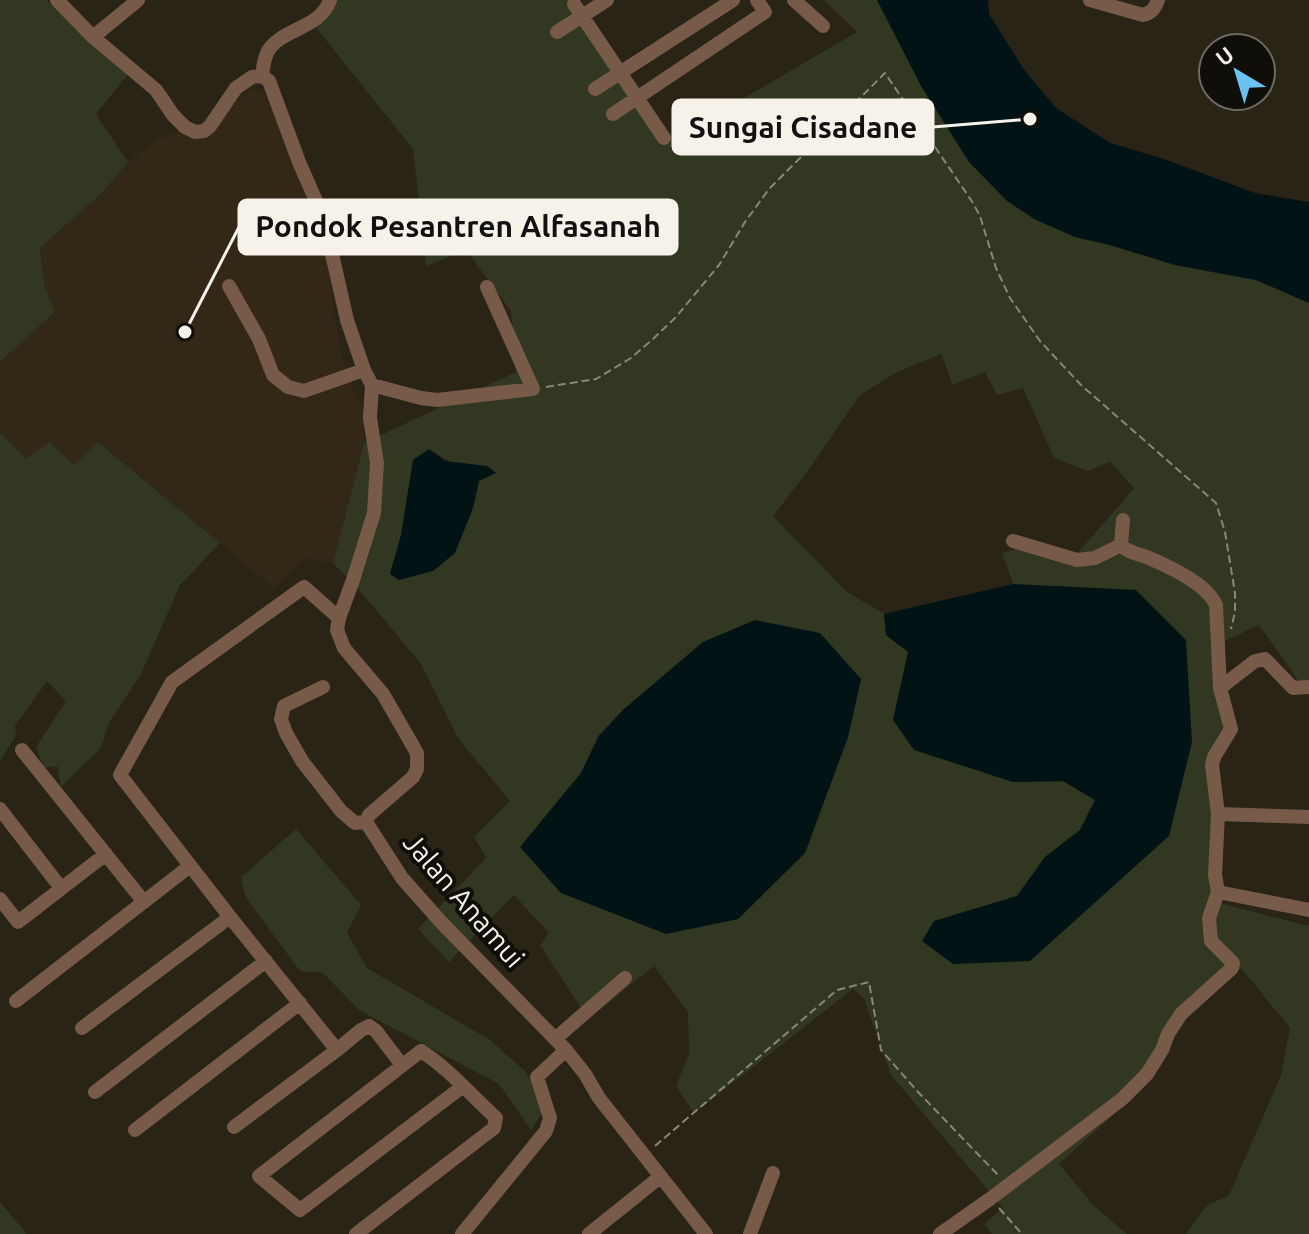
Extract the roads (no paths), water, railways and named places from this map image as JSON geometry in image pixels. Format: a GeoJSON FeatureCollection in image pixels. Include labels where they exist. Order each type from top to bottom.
{"type":"FeatureCollection","features":[{"type":"Feature","properties":{"kind":"street"},"geometry":{"type":"LineString","coordinates":[[57,0],[93,37],[156,90],[173,115],[195,132],[204,131],[210,126],[236,88],[252,77],[262,76],[269,81],[324,219],[347,320],[372,385],[370,418],[377,463],[374,513],[339,618],[304,587],[172,682],[120,775],[337,1050]]}},
{"type":"Feature","properties":{"kind":"street"},"geometry":{"type":"LineString","coordinates":[[93,37],[138,0]]}},
{"type":"Feature","properties":{"kind":"street"},"geometry":{"type":"LineString","coordinates":[[262,76],[266,53],[270,48],[315,19],[326,9],[330,0]]}},
{"type":"Feature","properties":{"kind":"street"},"geometry":{"type":"LineString","coordinates":[[557,32],[578,10],[607,0]]}},
{"type":"Feature","properties":{"kind":"street"},"geometry":{"type":"LineString","coordinates":[[595,89],[733,0]]}},
{"type":"Feature","properties":{"kind":"street"},"geometry":{"type":"LineString","coordinates":[[613,114],[765,12],[759,0]]}},
{"type":"Feature","properties":{"kind":"street"},"geometry":{"type":"LineString","coordinates":[[794,0],[823,26]]}},
{"type":"Feature","properties":{"kind":"street"},"geometry":{"type":"LineString","coordinates":[[1090,0],[1143,15],[1154,10],[1158,0]]}},
{"type":"Feature","properties":{"kind":"street"},"geometry":{"type":"LineString","coordinates":[[578,10],[664,138]]}},
{"type":"Feature","properties":{"kind":"street"},"geometry":{"type":"LineString","coordinates":[[229,286],[259,339],[273,375],[288,387],[304,391],[364,370]]}},
{"type":"Feature","properties":{"kind":"street"},"geometry":{"type":"LineString","coordinates":[[372,385],[437,400],[533,389],[487,287]]}},
{"type":"Feature","properties":{"kind":"street"},"geometry":{"type":"LineString","coordinates":[[940,1234],[1122,1099],[1147,1074],[1181,1014],[1232,968],[1231,959],[1211,941],[1209,918],[1218,892],[1215,875],[1218,814],[1212,765],[1231,729],[1220,688],[1216,605],[1212,596],[1184,575],[1147,557],[1127,552],[1121,545],[1123,520]]}},
{"type":"Feature","properties":{"kind":"street"},"geometry":{"type":"LineString","coordinates":[[1013,541],[1077,560],[1095,558],[1121,545]]}},
{"type":"Feature","properties":{"kind":"street","name":"Jalan Anamui"},"geometry":{"type":"LineString","coordinates":[[339,618],[337,630],[344,648],[383,694],[417,753],[417,769],[413,777],[369,815],[366,822],[402,878],[585,1074],[599,1098],[706,1234]]}},
{"type":"Feature","properties":{"kind":"street"},"geometry":{"type":"LineString","coordinates":[[1220,688],[1255,661],[1265,659],[1293,688],[1309,687]]}},
{"type":"Feature","properties":{"kind":"street"},"geometry":{"type":"LineString","coordinates":[[323,687],[284,706],[281,719],[302,761],[341,811],[355,823],[366,822]]}},
{"type":"Feature","properties":{"kind":"street"},"geometry":{"type":"LineString","coordinates":[[22,750],[144,902]]}},
{"type":"Feature","properties":{"kind":"street"},"geometry":{"type":"LineString","coordinates":[[0,809],[61,888]]}},
{"type":"Feature","properties":{"kind":"street"},"geometry":{"type":"LineString","coordinates":[[1218,814],[1309,817]]}},
{"type":"Feature","properties":{"kind":"street"},"geometry":{"type":"LineString","coordinates":[[0,899],[18,922],[106,854]]}},
{"type":"Feature","properties":{"kind":"street"},"geometry":{"type":"LineString","coordinates":[[16,1001],[190,866]]}},
{"type":"Feature","properties":{"kind":"street"},"geometry":{"type":"LineString","coordinates":[[1218,892],[1309,910]]}},
{"type":"Feature","properties":{"kind":"street"},"geometry":{"type":"LineString","coordinates":[[82,1028],[230,917]]}},
{"type":"Feature","properties":{"kind":"street"},"geometry":{"type":"LineString","coordinates":[[95,1092],[266,961]]}},
{"type":"Feature","properties":{"kind":"street"},"geometry":{"type":"LineString","coordinates":[[462,1234],[546,1131],[550,1118],[537,1077],[560,1044],[625,978]]}},
{"type":"Feature","properties":{"kind":"street"},"geometry":{"type":"LineString","coordinates":[[135,1130],[300,1003]]}},
{"type":"Feature","properties":{"kind":"street"},"geometry":{"type":"LineString","coordinates":[[234,1127],[369,1026],[402,1065]]}},
{"type":"Feature","properties":{"kind":"street"},"geometry":{"type":"LineString","coordinates":[[356,1234],[494,1128],[496,1118],[438,1062],[421,1051],[259,1176],[300,1210],[462,1087]]}},
{"type":"Feature","properties":{"kind":"street"},"geometry":{"type":"LineString","coordinates":[[750,1234],[773,1173]]}},
{"type":"Feature","properties":{"kind":"street"},"geometry":{"type":"LineString","coordinates":[[589,1234],[660,1177]]}},
{"type":"Feature","properties":{"kind":"place","name":"Sungai Cisadane"},"geometry":{"type":"Point","coordinates":[1030,119]}},
{"type":"Feature","properties":{"kind":"place","name":"Pondok Pesantren Alfasanah"},"geometry":{"type":"Point","coordinates":[185,332]}}]}
